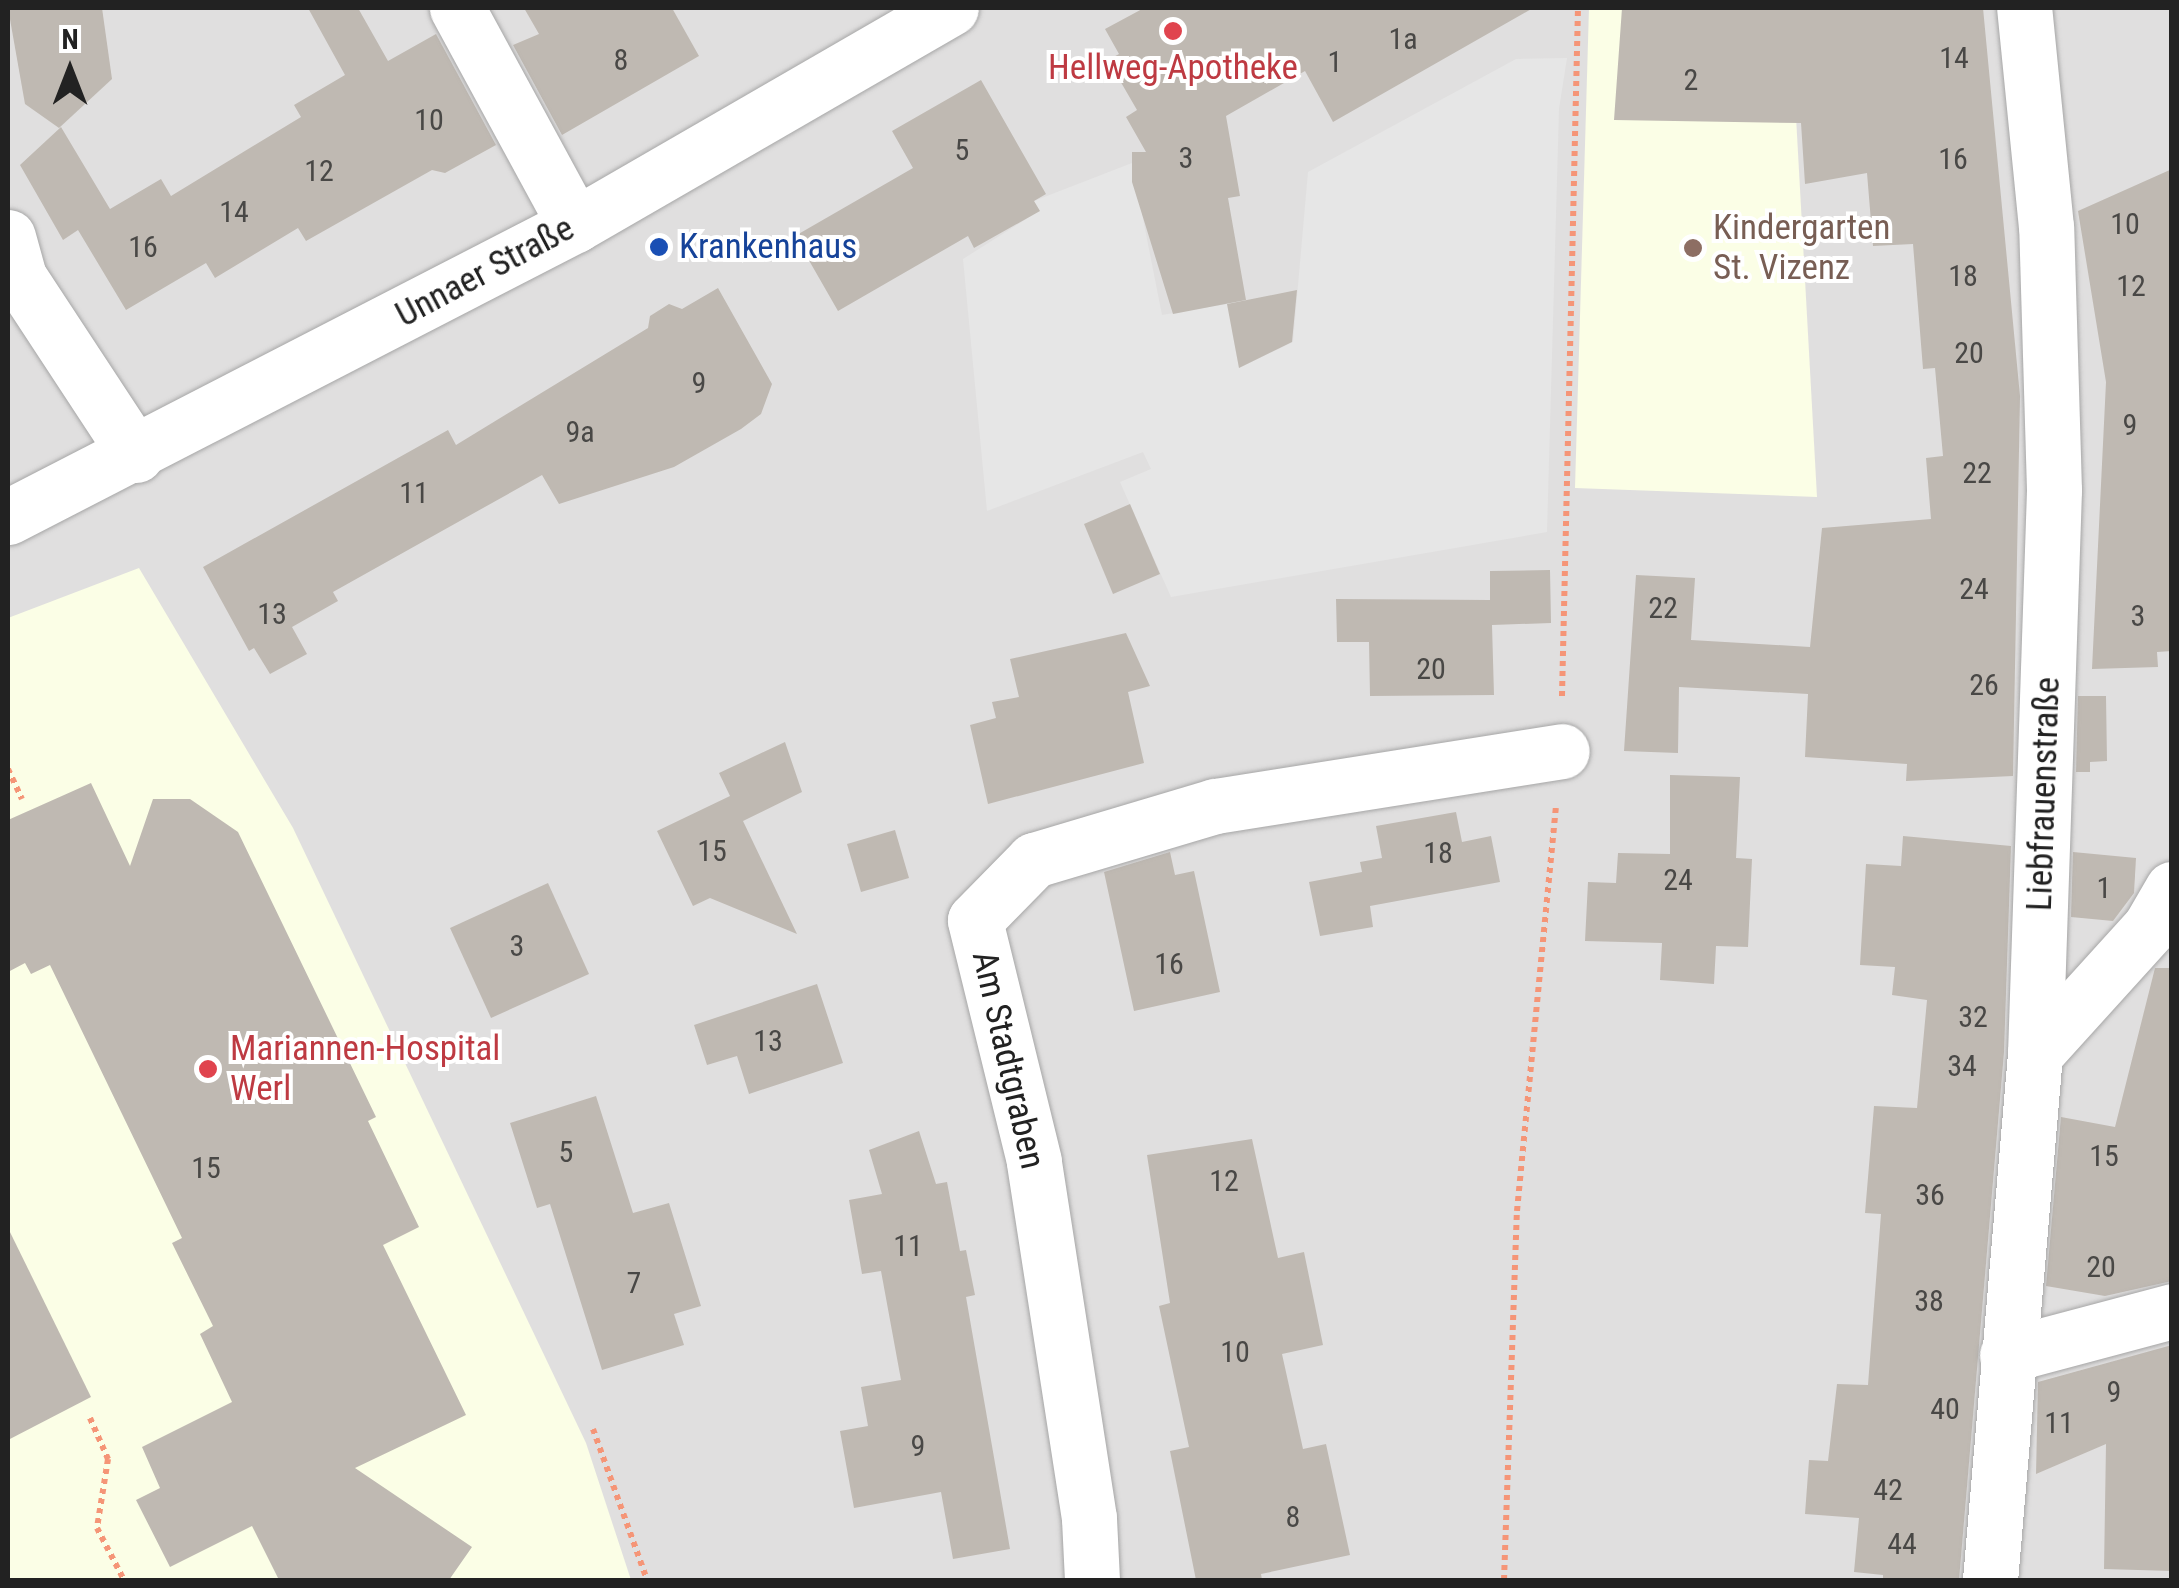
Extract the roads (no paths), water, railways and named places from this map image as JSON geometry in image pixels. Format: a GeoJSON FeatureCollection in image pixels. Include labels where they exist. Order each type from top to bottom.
{"type":"FeatureCollection","features":[{"type":"Feature","properties":{"kind":"street"},"geometry":{"type":"LineString","coordinates":[[458,8],[575,225]]}},
{"type":"Feature","properties":{"kind":"street","name":"Unnaer Straße"},"geometry":{"type":"LineString","coordinates":[[8,517],[136,456],[575,225],[951,8]]}},
{"type":"Feature","properties":{"kind":"street","name":"Liebfrauenstraße"},"geometry":{"type":"LineString","coordinates":[[1990,1580],[2036,1054],[2054,490],[2046,226],[2024,8]]}},
{"type":"Feature","properties":{"kind":"street"},"geometry":{"type":"LineString","coordinates":[[8,237],[19,277],[136,456]]}},
{"type":"Feature","properties":{"kind":"street","name":"Am Stadtgraben"},"geometry":{"type":"LineString","coordinates":[[1092,1580],[1089,1518],[1034,1161],[975,920],[1034,860],[1215,806],[1562,751]]}},
{"type":"Feature","properties":{"kind":"street"},"geometry":{"type":"LineString","coordinates":[[2036,1054],[2150,926],[2172,888]]}},
{"type":"Feature","properties":{"kind":"street"},"geometry":{"type":"LineString","coordinates":[[2007,1354],[2172,1312]]}},
{"type":"Feature","properties":{"kind":"place","name":"Hellweg-Apotheke"},"geometry":{"type":"Point","coordinates":[1173,31]}},
{"type":"Feature","properties":{"kind":"place","name":"Krankenhaus"},"geometry":{"type":"Point","coordinates":[659,247]}},
{"type":"Feature","properties":{"kind":"place","name":"Kindergarten St. Vizenz"},"geometry":{"type":"Point","coordinates":[1693,248]}},
{"type":"Feature","properties":{"kind":"place","name":"Mariannen-Hospital Werl"},"geometry":{"type":"Point","coordinates":[208,1069]}}]}
